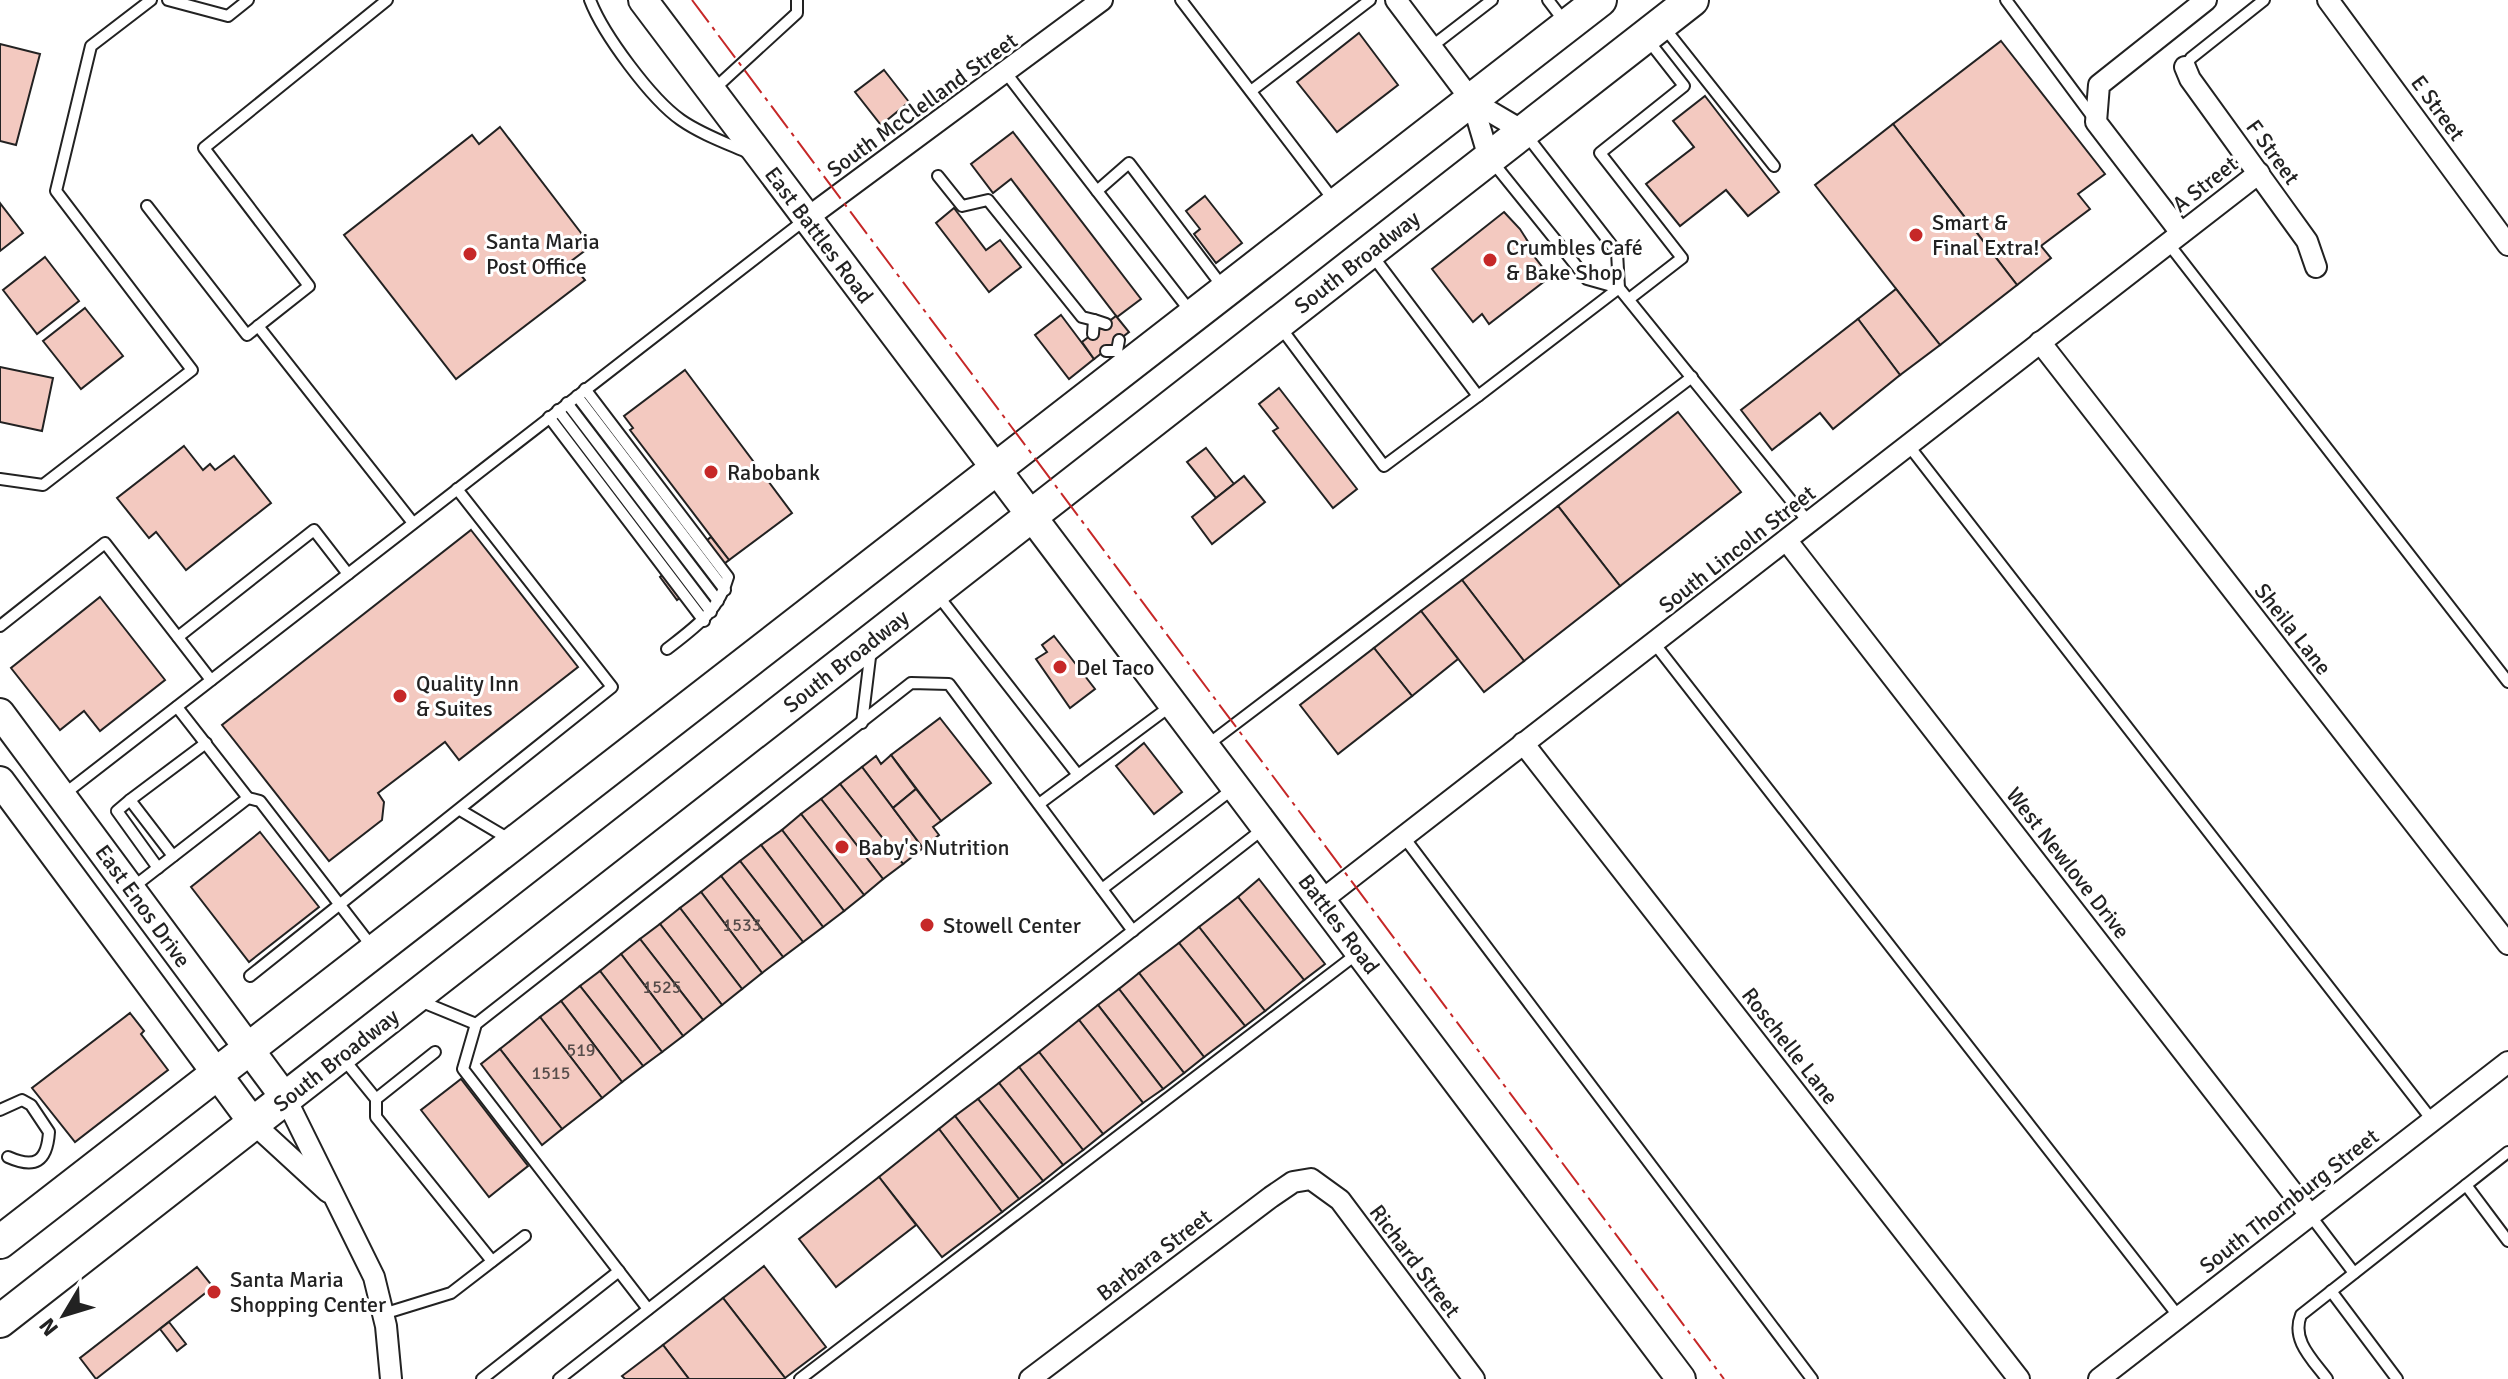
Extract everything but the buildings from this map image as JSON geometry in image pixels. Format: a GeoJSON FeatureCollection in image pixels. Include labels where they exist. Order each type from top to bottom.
{"type":"FeatureCollection","features":[{"type":"Feature","properties":{"kind":"main road"},"geometry":{"type":"LineString","coordinates":[[0,1242],[996,469],[1117,352],[1194,315],[1600,0]]}},
{"type":"Feature","properties":{"kind":"main road","name":"South Broadway"},"geometry":{"type":"LineString","coordinates":[[0,1321],[1692,0]]}},
{"type":"Feature","properties":{"kind":"street","name":"East Battles Road"},"geometry":{"type":"LineString","coordinates":[[643,0],[996,469]]}},
{"type":"Feature","properties":{"kind":"street","name":"South McClelland Street"},"geometry":{"type":"LineString","coordinates":[[806,219],[1102,0]]}},
{"type":"Feature","properties":{"kind":"street"},"geometry":{"type":"LineString","coordinates":[[1396,0],[1472,101],[1489,158]]}},
{"type":"Feature","properties":{"kind":"street"},"geometry":{"type":"LineString","coordinates":[[2174,238],[2096,122],[2099,85],[2206,0]]}},
{"type":"Feature","properties":{"kind":"street","name":"E Street"},"geometry":{"type":"LineString","coordinates":[[2328,0],[2508,245]]}},
{"type":"Feature","properties":{"kind":"street","name":"F Street"},"geometry":{"type":"LineString","coordinates":[[2185,67],[2190,79],[2307,241],[2316,267]]}},
{"type":"Feature","properties":{"kind":"street"},"geometry":{"type":"LineString","coordinates":[[1472,101],[1523,131]]}},
{"type":"Feature","properties":{"kind":"street","name":"A Street"},"geometry":{"type":"LineString","coordinates":[[2174,238],[2259,173]]}},
{"type":"Feature","properties":{"kind":"street","name":"South Lincoln Street"},"geometry":{"type":"LineString","coordinates":[[1322,900],[1810,524],[2174,238]]}},
{"type":"Feature","properties":{"kind":"street","name":"Sheila Lane"},"geometry":{"type":"LineString","coordinates":[[2040,342],[2508,944]]}},
{"type":"Feature","properties":{"kind":"street","name":"Battles Road"},"geometry":{"type":"LineString","coordinates":[[996,469],[1681,1379]]}},
{"type":"Feature","properties":{"kind":"street","name":"West Newlove Drive"},"geometry":{"type":"LineString","coordinates":[[1787,541],[2310,1215]]}},
{"type":"Feature","properties":{"kind":"street","name":"East Enos Drive"},"geometry":{"type":"LineString","coordinates":[[0,713],[286,1099]]}},
{"type":"Feature","properties":{"kind":"street","name":"Roschelle Lane"},"geometry":{"type":"LineString","coordinates":[[1523,743],[2019,1379]]}},
{"type":"Feature","properties":{"kind":"street","name":"East Enos Drive"},"geometry":{"type":"LineString","coordinates":[[0,781],[254,1124]]}},
{"type":"Feature","properties":{"kind":"street","name":"South Thornburg Street"},"geometry":{"type":"LineString","coordinates":[[2099,1379],[2508,1062]]}},
{"type":"Feature","properties":{"kind":"street"},"geometry":{"type":"LineString","coordinates":[[286,1099],[368,1263],[383,1314],[391,1379]]}},
{"type":"Feature","properties":{"kind":"street"},"geometry":{"type":"LineString","coordinates":[[254,1124],[337,1200]]}},
{"type":"Feature","properties":{"kind":"street","name":"Richard Street"},"geometry":{"type":"LineString","coordinates":[[1311,1179],[1340,1200],[1467,1377]]}},
{"type":"Feature","properties":{"kind":"street","name":"Barbara Street"},"geometry":{"type":"LineString","coordinates":[[1030,1379],[1271,1197],[1293,1182],[1311,1179]]}},
{"type":"Feature","properties":{"kind":"lane"},"geometry":{"type":"LineString","coordinates":[[0,479],[43,485],[192,370],[56,191],[91,46],[151,0]]}},
{"type":"Feature","properties":{"kind":"lane"},"geometry":{"type":"LineString","coordinates":[[168,0],[228,16],[248,0]]}},
{"type":"Feature","properties":{"kind":"lane"},"geometry":{"type":"LineString","coordinates":[[147,206],[247,335],[309,286],[204,148],[387,0]]}},
{"type":"Feature","properties":{"kind":"lane"},"geometry":{"type":"LineString","coordinates":[[590,0],[630,63],[666,108],[691,127],[761,159]]}},
{"type":"Feature","properties":{"kind":"lane"},"geometry":{"type":"LineString","coordinates":[[710,92],[797,13],[797,0]]}},
{"type":"Feature","properties":{"kind":"lane"},"geometry":{"type":"LineString","coordinates":[[1181,0],[1337,204]]}},
{"type":"Feature","properties":{"kind":"lane"},"geometry":{"type":"LineString","coordinates":[[1251,91],[1370,0]]}},
{"type":"Feature","properties":{"kind":"lane"},"geometry":{"type":"LineString","coordinates":[[1431,47],[1492,0]]}},
{"type":"Feature","properties":{"kind":"lane"},"geometry":{"type":"LineString","coordinates":[[1548,0],[1568,25]]}},
{"type":"Feature","properties":{"kind":"lane"},"geometry":{"type":"LineString","coordinates":[[2006,0],[2096,122]]}},
{"type":"Feature","properties":{"kind":"lane"},"geometry":{"type":"LineString","coordinates":[[2185,67],[2191,58],[2264,0]]}},
{"type":"Feature","properties":{"kind":"lane"},"geometry":{"type":"LineString","coordinates":[[1653,30],[1774,166]]}},
{"type":"Feature","properties":{"kind":"lane"},"geometry":{"type":"LineString","coordinates":[[1629,299],[1682,258],[1600,153],[1684,86],[1653,30]]}},
{"type":"Feature","properties":{"kind":"lane"},"geometry":{"type":"LineString","coordinates":[[1006,73],[1194,315]]}},
{"type":"Feature","properties":{"kind":"lane"},"geometry":{"type":"LineString","coordinates":[[1523,131],[1617,252],[1619,288]]}},
{"type":"Feature","properties":{"kind":"lane"},"geometry":{"type":"LineString","coordinates":[[1489,158],[1587,279],[1619,288],[1629,299],[1810,524]]}},
{"type":"Feature","properties":{"kind":"lane"},"geometry":{"type":"LineString","coordinates":[[1097,191],[1129,163],[1226,291]]}},
{"type":"Feature","properties":{"kind":"lane"},"geometry":{"type":"LineString","coordinates":[[938,176],[962,206],[988,200],[1082,317],[1106,324]]}},
{"type":"Feature","properties":{"kind":"lane"},"geometry":{"type":"LineString","coordinates":[[62,796],[806,219]]}},
{"type":"Feature","properties":{"kind":"lane"},"geometry":{"type":"LineString","coordinates":[[2174,238],[2508,682]]}},
{"type":"Feature","properties":{"kind":"lane"},"geometry":{"type":"LineString","coordinates":[[1369,252],[1478,396]]}},
{"type":"Feature","properties":{"kind":"lane"},"geometry":{"type":"LineString","coordinates":[[1278,324],[1384,466],[1619,288]]}},
{"type":"Feature","properties":{"kind":"lane"},"geometry":{"type":"LineString","coordinates":[[1093,334],[1094,320]]}},
{"type":"Feature","properties":{"kind":"lane"},"geometry":{"type":"LineString","coordinates":[[258,326],[413,523]]}},
{"type":"Feature","properties":{"kind":"lane"},"geometry":{"type":"LineString","coordinates":[[1205,747],[1692,377]]}},
{"type":"Feature","properties":{"kind":"lane"},"geometry":{"type":"LineString","coordinates":[[567,403],[725,590],[708,616],[667,649]]}},
{"type":"Feature","properties":{"kind":"lane"},"geometry":{"type":"LineString","coordinates":[[567,403],[718,601]]}},
{"type":"Feature","properties":{"kind":"lane"},"geometry":{"type":"LineString","coordinates":[[567,403],[708,616]]}},
{"type":"Feature","properties":{"kind":"lane"},"geometry":{"type":"LineString","coordinates":[[1909,446],[2432,1120]]}},
{"type":"Feature","properties":{"kind":"lane"},"geometry":{"type":"LineString","coordinates":[[250,976],[612,687],[457,489]]}},
{"type":"Feature","properties":{"kind":"lane"},"geometry":{"type":"LineString","coordinates":[[178,637],[314,530],[348,574]]}},
{"type":"Feature","properties":{"kind":"lane"},"geometry":{"type":"LineString","coordinates":[[0,626],[105,543],[211,680]]}},
{"type":"Feature","properties":{"kind":"lane"},"geometry":{"type":"LineString","coordinates":[[935,592],[1078,775]]}},
{"type":"Feature","properties":{"kind":"lane"},"geometry":{"type":"LineString","coordinates":[[862,723],[873,640]]}},
{"type":"Feature","properties":{"kind":"lane"},"geometry":{"type":"LineString","coordinates":[[1654,643],[2179,1317]]}},
{"type":"Feature","properties":{"kind":"lane"},"geometry":{"type":"LineString","coordinates":[[648,1309],[463,1069],[476,1024],[911,683],[949,684],[1133,931]]}},
{"type":"Feature","properties":{"kind":"lane"},"geometry":{"type":"LineString","coordinates":[[1039,804],[1173,704]]}},
{"type":"Feature","properties":{"kind":"lane"},"geometry":{"type":"LineString","coordinates":[[177,707],[248,798],[260,801],[374,950]]}},
{"type":"Feature","properties":{"kind":"lane"},"geometry":{"type":"LineString","coordinates":[[158,868],[117,811],[206,743]]}},
{"type":"Feature","properties":{"kind":"lane"},"geometry":{"type":"LineString","coordinates":[[1102,889],[1235,786]]}},
{"type":"Feature","properties":{"kind":"lane"},"geometry":{"type":"LineString","coordinates":[[131,890],[248,798]]}},
{"type":"Feature","properties":{"kind":"lane"},"geometry":{"type":"LineString","coordinates":[[130,800],[173,856]]}},
{"type":"Feature","properties":{"kind":"lane"},"geometry":{"type":"LineString","coordinates":[[460,810],[514,842]]}},
{"type":"Feature","properties":{"kind":"lane"},"geometry":{"type":"LineString","coordinates":[[559,1379],[1266,826]]}},
{"type":"Feature","properties":{"kind":"lane"},"geometry":{"type":"LineString","coordinates":[[1403,836],[1812,1379]]}},
{"type":"Feature","properties":{"kind":"lane"},"geometry":{"type":"LineString","coordinates":[[800,1379],[1360,952]]}},
{"type":"Feature","properties":{"kind":"lane"},"geometry":{"type":"LineString","coordinates":[[414,999],[476,1024]]}},
{"type":"Feature","properties":{"kind":"lane"},"geometry":{"type":"LineString","coordinates":[[376,1099],[435,1052]]}},
{"type":"Feature","properties":{"kind":"lane"},"geometry":{"type":"LineString","coordinates":[[341,1056],[376,1099],[376,1117],[492,1261]]}},
{"type":"Feature","properties":{"kind":"lane"},"geometry":{"type":"LineString","coordinates":[[0,1110],[22,1100],[31,1105],[49,1132],[45,1157],[38,1163],[31,1165],[8,1157]]}},
{"type":"Feature","properties":{"kind":"lane"},"geometry":{"type":"LineString","coordinates":[[2327,1379],[2300,1343],[2297,1326],[2301,1315],[2508,1152]]}},
{"type":"Feature","properties":{"kind":"lane"},"geometry":{"type":"LineString","coordinates":[[2466,1185],[2508,1241]]}},
{"type":"Feature","properties":{"kind":"lane"},"geometry":{"type":"LineString","coordinates":[[2310,1215],[2354,1273]]}},
{"type":"Feature","properties":{"kind":"lane"},"geometry":{"type":"LineString","coordinates":[[383,1314],[451,1293],[525,1236]]}},
{"type":"Feature","properties":{"kind":"lane"},"geometry":{"type":"LineString","coordinates":[[482,1379],[619,1271]]}},
{"type":"Feature","properties":{"kind":"lane"},"geometry":{"type":"LineString","coordinates":[[2331,1291],[2397,1379]]}},
{"type":"Feature","properties":{"kind":"power"},"geometry":{"type":"LineString","coordinates":[[692,0],[1724,1379]]}},
{"type":"Feature","properties":{"kind":"place","name":"Smart & Final Extra!"},"geometry":{"type":"Point","coordinates":[1916,235]}},
{"type":"Feature","properties":{"kind":"place","name":"Santa Maria Post Office"},"geometry":{"type":"Point","coordinates":[470,254]}},
{"type":"Feature","properties":{"kind":"place","name":"Crumbles Café & Bake Shop"},"geometry":{"type":"Point","coordinates":[1490,260]}},
{"type":"Feature","properties":{"kind":"place","name":"Rabobank"},"geometry":{"type":"Point","coordinates":[711,472]}},
{"type":"Feature","properties":{"kind":"place","name":"Del Taco"},"geometry":{"type":"Point","coordinates":[1060,667]}},
{"type":"Feature","properties":{"kind":"place","name":"Quality Inn & Suites"},"geometry":{"type":"Point","coordinates":[400,696]}},
{"type":"Feature","properties":{"kind":"place","name":"Baby's Nutrition"},"geometry":{"type":"Point","coordinates":[842,847]}},
{"type":"Feature","properties":{"kind":"place","name":"Stowell Center"},"geometry":{"type":"Point","coordinates":[927,925]}},
{"type":"Feature","properties":{"kind":"place","name":"Santa Maria Shopping Center"},"geometry":{"type":"Point","coordinates":[214,1292]}}]}
